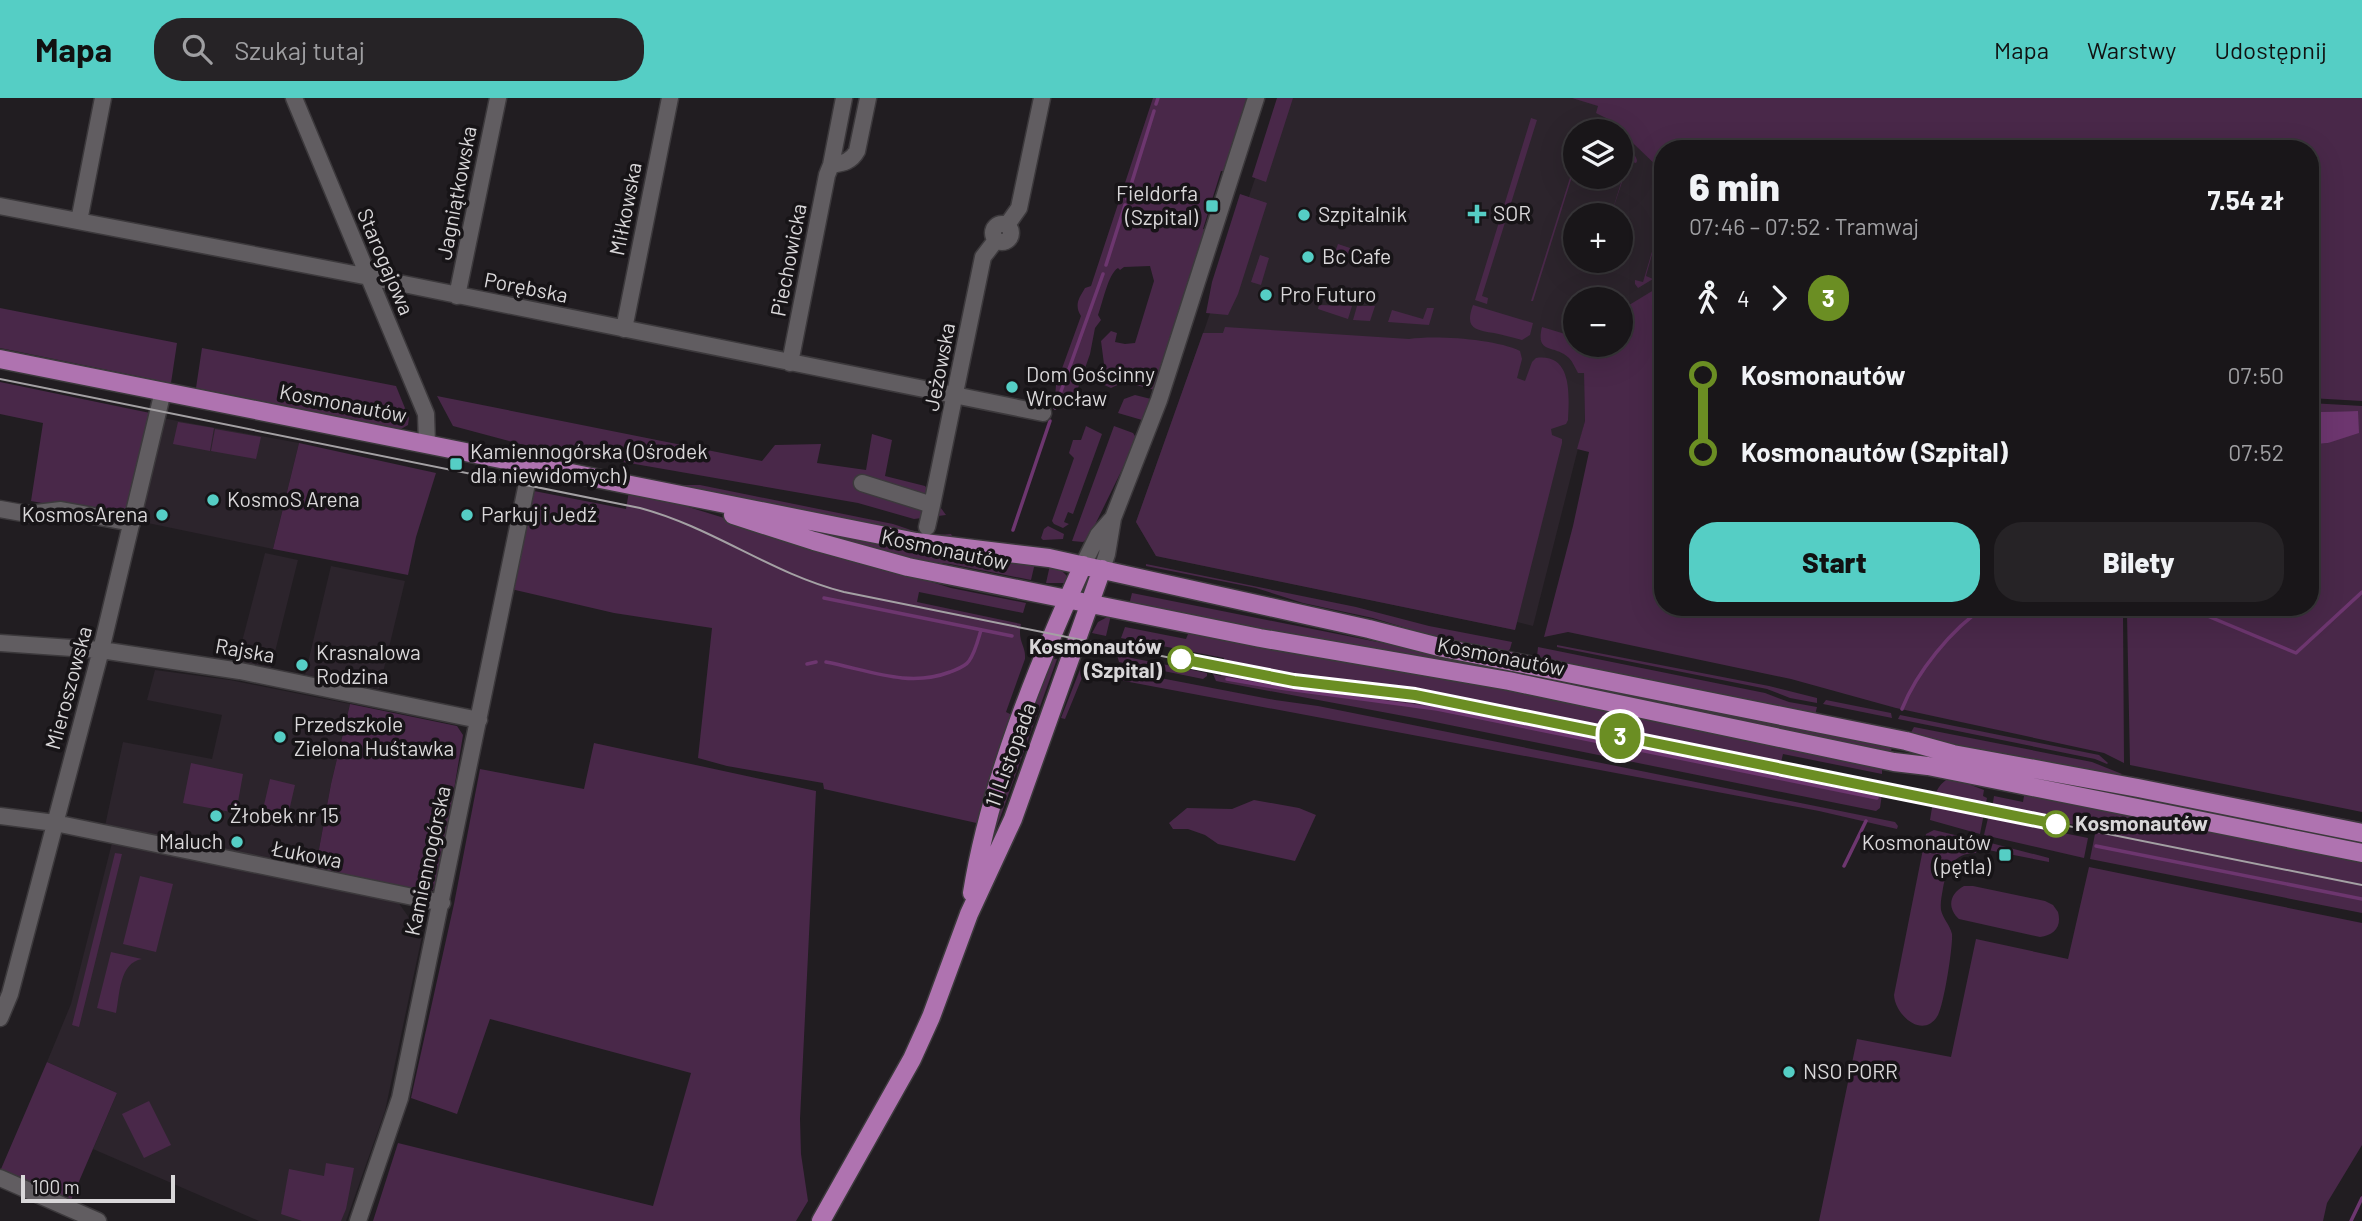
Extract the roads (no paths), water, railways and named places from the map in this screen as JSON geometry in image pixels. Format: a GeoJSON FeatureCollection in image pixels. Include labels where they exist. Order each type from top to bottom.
{"type":"FeatureCollection","features":[{"type":"Feature","properties":{"kind":"main road","name":"Kosmonautów"},"geometry":{"type":"LineString","coordinates":[[0,359],[916,542],[1015,553],[1083,565],[1368,629],[1443,649],[1906,741],[1979,759],[2362,833]]}},
{"type":"Feature","properties":{"kind":"main road","name":"Kosmonautów"},"geometry":{"type":"LineString","coordinates":[[677,495],[756,523],[872,558],[1260,638],[1509,681],[1894,762],[1928,766],[2362,853]]}},
{"type":"Feature","properties":{"kind":"main road","name":"11 Listopada"},"geometry":{"type":"LineString","coordinates":[[969,914],[978,856],[1008,753],[1045,651],[1083,565]]}},
{"type":"Feature","properties":{"kind":"main road","name":"11 Listopada"},"geometry":{"type":"LineString","coordinates":[[821,1221],[912,1059],[931,1017],[969,914],[1013,819],[1102,569]]}},
{"type":"Feature","properties":{"kind":"street"},"geometry":{"type":"LineString","coordinates":[[79,221],[103,98]]}},
{"type":"Feature","properties":{"kind":"street","name":"Starogajowa"},"geometry":{"type":"LineString","coordinates":[[294,98],[426,414],[427,444]]}},
{"type":"Feature","properties":{"kind":"street","name":"Jagniątkowska"},"geometry":{"type":"LineString","coordinates":[[457,296],[498,98]]}},
{"type":"Feature","properties":{"kind":"street","name":"Miłkowska"},"geometry":{"type":"LineString","coordinates":[[624,329],[670,98]]}},
{"type":"Feature","properties":{"kind":"street","name":"Piechowicka"},"geometry":{"type":"LineString","coordinates":[[790,363],[844,98]]}},
{"type":"Feature","properties":{"kind":"street"},"geometry":{"type":"LineString","coordinates":[[831,165],[854,158],[868,98]]}},
{"type":"Feature","properties":{"kind":"street","name":"Jeżowska"},"geometry":{"type":"LineString","coordinates":[[927,527],[983,257],[996,240],[1002,242],[1009,238],[1011,230],[1007,225],[1019,208],[1042,98]]}},
{"type":"Feature","properties":{"kind":"street"},"geometry":{"type":"LineString","coordinates":[[1102,569],[1113,518],[1159,400],[1256,98]]}},
{"type":"Feature","properties":{"kind":"street","name":"Porębska"},"geometry":{"type":"LineString","coordinates":[[0,206],[369,277],[1044,413]]}},
{"type":"Feature","properties":{"kind":"street","name":"Mieroszowska"},"geometry":{"type":"LineString","coordinates":[[0,1018],[101,649],[163,391]]}},
{"type":"Feature","properties":{"kind":"street","name":"Kamiennogórska"},"geometry":{"type":"LineString","coordinates":[[358,1221],[400,1098],[531,464]]}},
{"type":"Feature","properties":{"kind":"street"},"geometry":{"type":"LineString","coordinates":[[862,483],[932,505]]}},
{"type":"Feature","properties":{"kind":"street"},"geometry":{"type":"LineString","coordinates":[[0,509],[28,514],[61,510],[132,523]]}},
{"type":"Feature","properties":{"kind":"street"},"geometry":{"type":"LineString","coordinates":[[1083,565],[1098,535],[1113,518]]}},
{"type":"Feature","properties":{"kind":"street","name":"Rajska"},"geometry":{"type":"LineString","coordinates":[[0,643],[101,649],[240,671],[479,720]]}},
{"type":"Feature","properties":{"kind":"street","name":"Łukowa"},"geometry":{"type":"LineString","coordinates":[[0,816],[55,824],[442,903]]}},
{"type":"Feature","properties":{"kind":"street"},"geometry":{"type":"LineString","coordinates":[[1,1180],[99,1221]]}},
{"type":"Feature","properties":{"kind":"waterway"},"geometry":{"type":"LineString","coordinates":[[1156,104],[1158,98]]}},
{"type":"Feature","properties":{"kind":"waterway"},"geometry":{"type":"LineString","coordinates":[[1130,188],[1154,111]]}},
{"type":"Feature","properties":{"kind":"waterway"},"geometry":{"type":"LineString","coordinates":[[1127,199],[1129,193]]}},
{"type":"Feature","properties":{"kind":"waterway"},"geometry":{"type":"LineString","coordinates":[[1106,265],[1125,205]]}},
{"type":"Feature","properties":{"kind":"waterway"},"geometry":{"type":"LineString","coordinates":[[1055,408],[1103,274]]}},
{"type":"Feature","properties":{"kind":"waterway"},"geometry":{"type":"LineString","coordinates":[[1013,530],[1050,421]]}},
{"type":"Feature","properties":{"kind":"waterway"},"geometry":{"type":"LineString","coordinates":[[2208,616],[2296,653],[2362,592]]}},
{"type":"Feature","properties":{"kind":"waterway"},"geometry":{"type":"LineString","coordinates":[[824,598],[1012,636]]}},
{"type":"Feature","properties":{"kind":"waterway"},"geometry":{"type":"LineString","coordinates":[[1902,709],[1916,681],[1936,652],[1973,616]]}},
{"type":"Feature","properties":{"kind":"waterway"},"geometry":{"type":"LineString","coordinates":[[826,662],[903,678],[934,676],[958,669],[967,663],[975,650],[981,630]]}},
{"type":"Feature","properties":{"kind":"waterway"},"geometry":{"type":"LineString","coordinates":[[807,664],[816,662]]}},
{"type":"Feature","properties":{"kind":"waterway"},"geometry":{"type":"LineString","coordinates":[[1227,679],[1437,709],[1877,798]]}},
{"type":"Feature","properties":{"kind":"waterway"},"geometry":{"type":"LineString","coordinates":[[1844,866],[1866,821]]}},
{"type":"Feature","properties":{"kind":"waterway"},"geometry":{"type":"LineString","coordinates":[[2096,846],[2362,899]]}},
{"type":"Feature","properties":{"kind":"waterway"},"geometry":{"type":"LineString","coordinates":[[2351,1221],[2362,1198]]}},
{"type":"Feature","properties":{"kind":"tram line"},"geometry":{"type":"LineString","coordinates":[[0,379],[640,508],[692,527],[792,574],[844,592],[1251,674],[1415,695],[2362,885]]}},
{"type":"Feature","properties":{"kind":"tram line","name":"3"},"geometry":{"type":"LineString","coordinates":[[1181,659],[1294,681],[1415,695],[2056,824]]}},
{"type":"Feature","properties":{"kind":"place","name":"Fieldorfa (Szpital)"},"geometry":{"type":"Point","coordinates":[1212,206]}},
{"type":"Feature","properties":{"kind":"place","name":"SOR"},"geometry":{"type":"Point","coordinates":[1477,214]}},
{"type":"Feature","properties":{"kind":"place","name":"Szpitalnik"},"geometry":{"type":"Point","coordinates":[1304,215]}},
{"type":"Feature","properties":{"kind":"place","name":"Bc Cafe"},"geometry":{"type":"Point","coordinates":[1308,257]}},
{"type":"Feature","properties":{"kind":"place","name":"Pro Futuro"},"geometry":{"type":"Point","coordinates":[1266,295]}},
{"type":"Feature","properties":{"kind":"place","name":"Dom Gościnny Wrocław"},"geometry":{"type":"Point","coordinates":[1012,387]}},
{"type":"Feature","properties":{"kind":"place","name":"Kamiennogórska (Ośrodek dla niewidomych)"},"geometry":{"type":"Point","coordinates":[456,464]}},
{"type":"Feature","properties":{"kind":"place","name":"KosmoS Arena"},"geometry":{"type":"Point","coordinates":[213,500]}},
{"type":"Feature","properties":{"kind":"place","name":"KosmosArena"},"geometry":{"type":"Point","coordinates":[162,515]}},
{"type":"Feature","properties":{"kind":"place","name":"Parkuj i Jedź"},"geometry":{"type":"Point","coordinates":[467,515]}},
{"type":"Feature","properties":{"kind":"place","name":"Kosmonautów (Szpital)"},"geometry":{"type":"Point","coordinates":[1181,659]}},
{"type":"Feature","properties":{"kind":"place","name":"Krasnalowa Rodzina"},"geometry":{"type":"Point","coordinates":[302,665]}},
{"type":"Feature","properties":{"kind":"place","name":"Przedszkole Zielona Huśtawka"},"geometry":{"type":"Point","coordinates":[280,737]}},
{"type":"Feature","properties":{"kind":"place","name":"Żłobek nr 15"},"geometry":{"type":"Point","coordinates":[216,816]}},
{"type":"Feature","properties":{"kind":"place","name":"Kosmonautów"},"geometry":{"type":"Point","coordinates":[2056,824]}},
{"type":"Feature","properties":{"kind":"place","name":"Maluch"},"geometry":{"type":"Point","coordinates":[237,842]}},
{"type":"Feature","properties":{"kind":"place","name":"Kosmonautów (pętla)"},"geometry":{"type":"Point","coordinates":[2005,855]}},
{"type":"Feature","properties":{"kind":"place","name":"NSO PORR"},"geometry":{"type":"Point","coordinates":[1789,1072]}}]}
